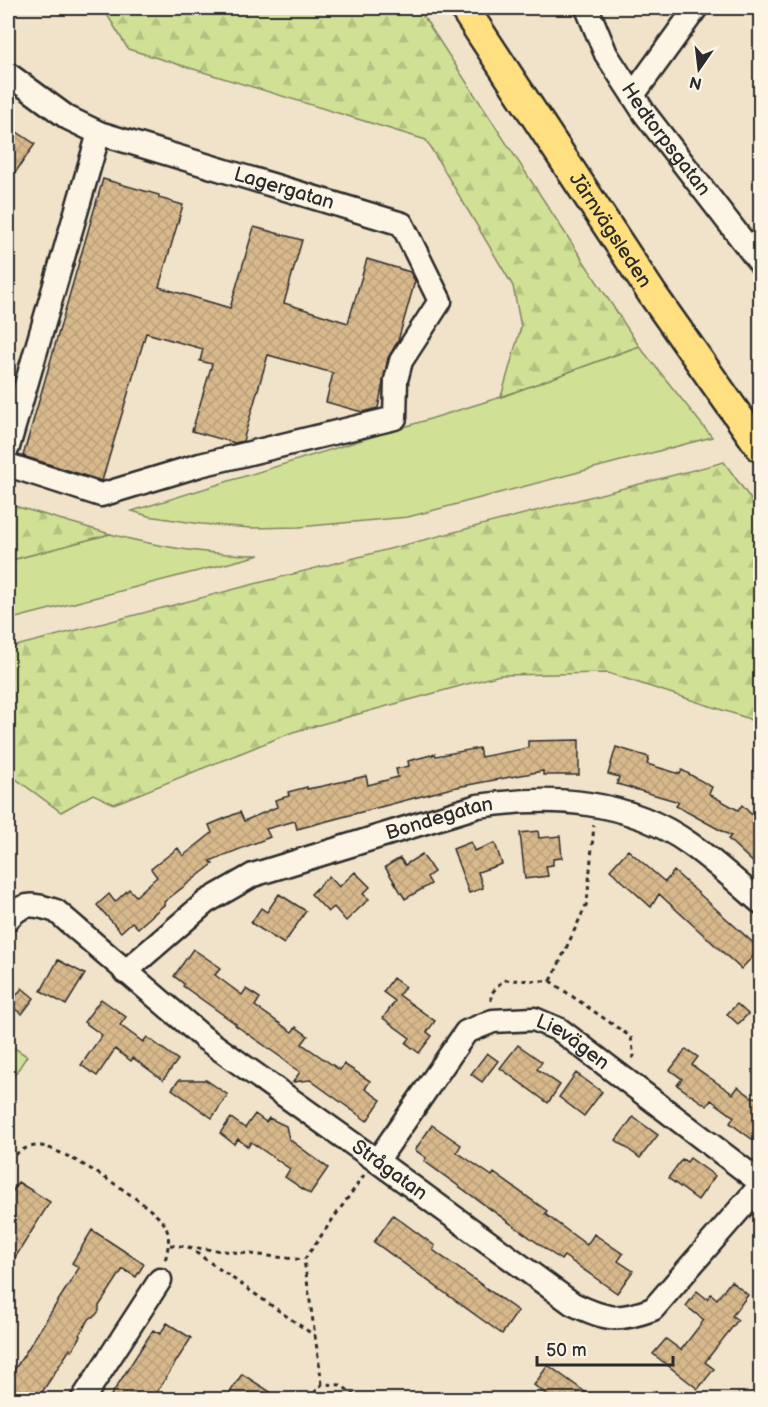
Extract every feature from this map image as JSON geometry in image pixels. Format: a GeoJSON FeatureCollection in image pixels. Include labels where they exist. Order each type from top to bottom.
{"type":"FeatureCollection","features":[{"type":"Feature","properties":{"kind":"main road","name":"Järnvägsleden"},"geometry":{"type":"LineString","coordinates":[[464,8],[653,296],[760,447]]}},
{"type":"Feature","properties":{"kind":"street","name":"Hedtorpsgatan"},"geometry":{"type":"LineString","coordinates":[[587,8],[606,54],[633,94],[673,151],[760,263]]}},
{"type":"Feature","properties":{"kind":"street"},"geometry":{"type":"LineString","coordinates":[[633,94],[696,8]]}},
{"type":"Feature","properties":{"kind":"street","name":"Lagergatan"},"geometry":{"type":"LineString","coordinates":[[8,74],[68,117],[99,133],[402,224],[440,301],[401,361],[396,380],[395,418],[200,465],[101,495],[8,465]]}},
{"type":"Feature","properties":{"kind":"street"},"geometry":{"type":"LineString","coordinates":[[8,447],[99,133]]}},
{"type":"Feature","properties":{"kind":"street","name":"Bondegatan"},"geometry":{"type":"LineString","coordinates":[[125,972],[206,902],[254,875],[478,806],[516,800],[596,805],[629,812],[662,827],[689,843],[760,902]]}},
{"type":"Feature","properties":{"kind":"street","name":"Strågatan"},"geometry":{"type":"LineString","coordinates":[[8,919],[16,909],[36,904],[56,911],[204,1038],[573,1304],[596,1314],[610,1318],[629,1318],[653,1309],[760,1184]]}},
{"type":"Feature","properties":{"kind":"street","name":"Lievägen"},"geometry":{"type":"LineString","coordinates":[[377,1161],[466,1032],[493,1020],[534,1019],[560,1030],[760,1184]]}},
{"type":"Feature","properties":{"kind":"street"},"geometry":{"type":"LineString","coordinates":[[82,1400],[160,1281]]}},
{"type":"Feature","properties":{"kind":"path"},"geometry":{"type":"LineString","coordinates":[[550,981],[587,903],[596,805]]}},
{"type":"Feature","properties":{"kind":"path"},"geometry":{"type":"LineString","coordinates":[[8,1160],[23,1148],[41,1146],[66,1154],[120,1187],[164,1225],[170,1245],[160,1281]]}},
{"type":"Feature","properties":{"kind":"path"},"geometry":{"type":"LineString","coordinates":[[308,1400],[322,1384],[303,1260],[363,1176],[377,1161]]}},
{"type":"Feature","properties":{"kind":"path"},"geometry":{"type":"LineString","coordinates":[[170,1245],[303,1260]]}},
{"type":"Feature","properties":{"kind":"path"},"geometry":{"type":"LineString","coordinates":[[188,1247],[315,1336]]}},
{"type":"Feature","properties":{"kind":"path"},"geometry":{"type":"LineString","coordinates":[[322,1384],[341,1385],[360,1400]]}},
{"type":"Feature","properties":{"kind":"green space"},"geometry":{"type":"Polygon","coordinates":[[[103,8],[418,8],[639,346],[501,397],[521,327],[513,286],[426,140],[128,49],[103,8]]]}},
{"type":"Feature","properties":{"kind":"green space"},"geometry":{"type":"Polygon","coordinates":[[[639,346],[712,437],[408,517],[299,527],[251,528],[201,524],[148,516],[132,511],[501,397],[639,346]]]}},
{"type":"Feature","properties":{"kind":"green space"},"geometry":{"type":"Polygon","coordinates":[[[724,462],[760,512],[760,725],[747,718],[608,673],[500,675],[293,732],[114,804],[93,794],[61,812],[8,773],[8,648],[724,462]]]}},
{"type":"Feature","properties":{"kind":"green space"},"geometry":{"type":"Polygon","coordinates":[[[8,504],[110,534],[8,561],[8,504]]]}},
{"type":"Feature","properties":{"kind":"green space"},"geometry":{"type":"Polygon","coordinates":[[[110,534],[185,549],[222,554],[260,555],[8,620],[8,561],[110,534]]]}},
{"type":"Feature","properties":{"kind":"green space"},"geometry":{"type":"Polygon","coordinates":[[[8,1044],[27,1056],[8,1085],[8,1044]]]}},
{"type":"Feature","properties":{"kind":"building"},"geometry":{"type":"Polygon","coordinates":[[[8,126],[35,144],[8,183],[8,126]]]}},
{"type":"Feature","properties":{"kind":"building"},"geometry":{"type":"Polygon","coordinates":[[[103,179],[159,195],[159,198],[183,205],[159,287],[230,308],[254,227],[302,240],[284,303],[348,323],[367,259],[410,272],[415,281],[398,341],[388,358],[378,408],[362,412],[326,402],[333,373],[268,355],[243,441],[235,443],[192,431],[212,364],[200,361],[203,349],[146,333],[102,481],[23,456],[103,179]]]}},
{"type":"Feature","properties":{"kind":"building"},"geometry":{"type":"Polygon","coordinates":[[[579,740],[579,775],[543,775],[543,771],[452,788],[297,829],[295,821],[266,829],[270,837],[210,861],[213,864],[164,902],[165,904],[138,928],[132,922],[121,932],[97,905],[109,894],[115,902],[129,889],[136,896],[157,877],[151,869],[178,848],[183,856],[212,833],[209,825],[240,812],[244,821],[277,807],[275,800],[289,796],[288,792],[366,776],[368,785],[398,777],[396,769],[409,766],[408,761],[435,754],[436,756],[479,748],[481,757],[528,748],[528,741],[579,740]]]}},
{"type":"Feature","properties":{"kind":"building"},"geometry":{"type":"Polygon","coordinates":[[[616,747],[649,757],[647,764],[680,774],[682,770],[712,787],[709,794],[738,810],[742,805],[751,814],[756,815],[760,819],[760,869],[728,839],[731,836],[676,806],[679,802],[617,784],[619,777],[608,774],[616,747]]]}},
{"type":"Feature","properties":{"kind":"building"},"geometry":{"type":"Polygon","coordinates":[[[538,831],[539,838],[560,836],[562,858],[553,859],[553,865],[546,866],[548,876],[525,879],[520,833],[538,831]]]}},
{"type":"Feature","properties":{"kind":"building"},"geometry":{"type":"Polygon","coordinates":[[[471,842],[474,851],[495,843],[502,864],[478,872],[483,888],[469,893],[453,849],[471,842]]]}},
{"type":"Feature","properties":{"kind":"building"},"geometry":{"type":"Polygon","coordinates":[[[628,850],[665,882],[674,871],[760,949],[741,969],[659,894],[651,907],[610,870],[628,850]]]}},
{"type":"Feature","properties":{"kind":"building"},"geometry":{"type":"Polygon","coordinates":[[[422,854],[434,872],[427,877],[431,884],[405,899],[385,867],[400,858],[405,865],[422,854]]]}},
{"type":"Feature","properties":{"kind":"building"},"geometry":{"type":"Polygon","coordinates":[[[355,872],[370,887],[363,894],[369,899],[346,921],[334,907],[328,912],[311,894],[329,876],[339,887],[355,872]]]}},
{"type":"Feature","properties":{"kind":"building"},"geometry":{"type":"Polygon","coordinates":[[[279,894],[306,911],[284,944],[251,923],[261,908],[267,912],[279,894]]]}},
{"type":"Feature","properties":{"kind":"building"},"geometry":{"type":"Polygon","coordinates":[[[193,949],[221,968],[215,975],[242,995],[246,989],[260,998],[255,1006],[292,1032],[296,1027],[308,1036],[302,1044],[340,1070],[344,1064],[370,1081],[365,1089],[381,1100],[367,1121],[310,1080],[293,1082],[300,1072],[183,986],[184,984],[174,976],[193,949]]]}},
{"type":"Feature","properties":{"kind":"building"},"geometry":{"type":"Polygon","coordinates":[[[58,960],[85,974],[66,1005],[41,991],[58,960]]]}},
{"type":"Feature","properties":{"kind":"building"},"geometry":{"type":"Polygon","coordinates":[[[393,978],[405,987],[399,995],[435,1021],[427,1032],[432,1036],[419,1053],[406,1043],[410,1038],[383,1018],[395,1001],[383,992],[393,978]]]}},
{"type":"Feature","properties":{"kind":"building"},"geometry":{"type":"Polygon","coordinates":[[[22,988],[34,998],[22,1014],[9,1005],[22,988]]]}},
{"type":"Feature","properties":{"kind":"building"},"geometry":{"type":"Polygon","coordinates":[[[101,999],[126,1017],[120,1025],[143,1042],[147,1037],[178,1060],[163,1080],[133,1058],[131,1061],[115,1049],[97,1076],[81,1065],[102,1035],[84,1022],[101,999]]]}},
{"type":"Feature","properties":{"kind":"building"},"geometry":{"type":"Polygon","coordinates":[[[737,1004],[748,1014],[738,1024],[727,1014],[737,1004]]]}},
{"type":"Feature","properties":{"kind":"building"},"geometry":{"type":"Polygon","coordinates":[[[518,1045],[542,1062],[537,1069],[560,1085],[548,1103],[500,1068],[518,1045]]]}},
{"type":"Feature","properties":{"kind":"building"},"geometry":{"type":"Polygon","coordinates":[[[686,1049],[698,1057],[692,1065],[733,1094],[738,1087],[752,1097],[760,1098],[760,1145],[730,1123],[734,1117],[711,1100],[707,1106],[677,1085],[682,1079],[670,1070],[686,1049]]]}},
{"type":"Feature","properties":{"kind":"building"},"geometry":{"type":"Polygon","coordinates":[[[487,1053],[498,1061],[482,1082],[471,1074],[487,1053]]]}},
{"type":"Feature","properties":{"kind":"building"},"geometry":{"type":"Polygon","coordinates":[[[576,1073],[602,1092],[584,1116],[559,1097],[576,1073]]]}},
{"type":"Feature","properties":{"kind":"building"},"geometry":{"type":"Polygon","coordinates":[[[179,1080],[206,1080],[228,1095],[212,1118],[172,1089],[179,1080]]]}},
{"type":"Feature","properties":{"kind":"building"},"geometry":{"type":"Polygon","coordinates":[[[255,1114],[266,1122],[269,1118],[286,1126],[289,1139],[328,1168],[310,1194],[285,1177],[290,1169],[251,1142],[248,1147],[238,1139],[234,1144],[220,1133],[231,1118],[245,1128],[255,1114]]]}},
{"type":"Feature","properties":{"kind":"building"},"geometry":{"type":"Polygon","coordinates":[[[633,1117],[658,1135],[640,1158],[616,1140],[633,1117]]]}},
{"type":"Feature","properties":{"kind":"building"},"geometry":{"type":"Polygon","coordinates":[[[432,1125],[461,1145],[457,1152],[492,1176],[494,1173],[547,1211],[545,1214],[587,1245],[594,1234],[623,1254],[618,1261],[633,1271],[617,1293],[564,1256],[561,1260],[424,1161],[426,1158],[415,1150],[432,1125]]]}},
{"type":"Feature","properties":{"kind":"building"},"geometry":{"type":"Polygon","coordinates":[[[690,1158],[715,1176],[698,1200],[668,1178],[682,1159],[687,1162],[690,1158]]]}},
{"type":"Feature","properties":{"kind":"building"},"geometry":{"type":"Polygon","coordinates":[[[18,1182],[50,1202],[8,1269],[8,1199],[18,1182]]]}},
{"type":"Feature","properties":{"kind":"building"},"geometry":{"type":"Polygon","coordinates":[[[393,1215],[435,1246],[433,1250],[518,1311],[502,1334],[374,1242],[393,1215]]]}},
{"type":"Feature","properties":{"kind":"building"},"geometry":{"type":"Polygon","coordinates":[[[92,1230],[144,1264],[136,1277],[123,1269],[99,1306],[99,1311],[90,1318],[72,1351],[70,1349],[37,1400],[8,1400],[8,1380],[79,1268],[72,1263],[92,1230]]]}},
{"type":"Feature","properties":{"kind":"building"},"geometry":{"type":"Polygon","coordinates":[[[731,1281],[748,1295],[732,1316],[738,1320],[705,1362],[714,1369],[698,1389],[653,1354],[666,1339],[681,1350],[704,1320],[686,1306],[697,1291],[707,1299],[711,1294],[717,1299],[731,1281]]]}},
{"type":"Feature","properties":{"kind":"building"},"geometry":{"type":"Polygon","coordinates":[[[167,1323],[191,1338],[152,1400],[108,1400],[153,1330],[160,1334],[167,1323]]]}},
{"type":"Feature","properties":{"kind":"building"},"geometry":{"type":"Polygon","coordinates":[[[548,1365],[596,1400],[554,1400],[534,1385],[548,1365]]]}},
{"type":"Feature","properties":{"kind":"building"},"geometry":{"type":"Polygon","coordinates":[[[242,1374],[283,1400],[225,1400],[242,1374]]]}}]}
